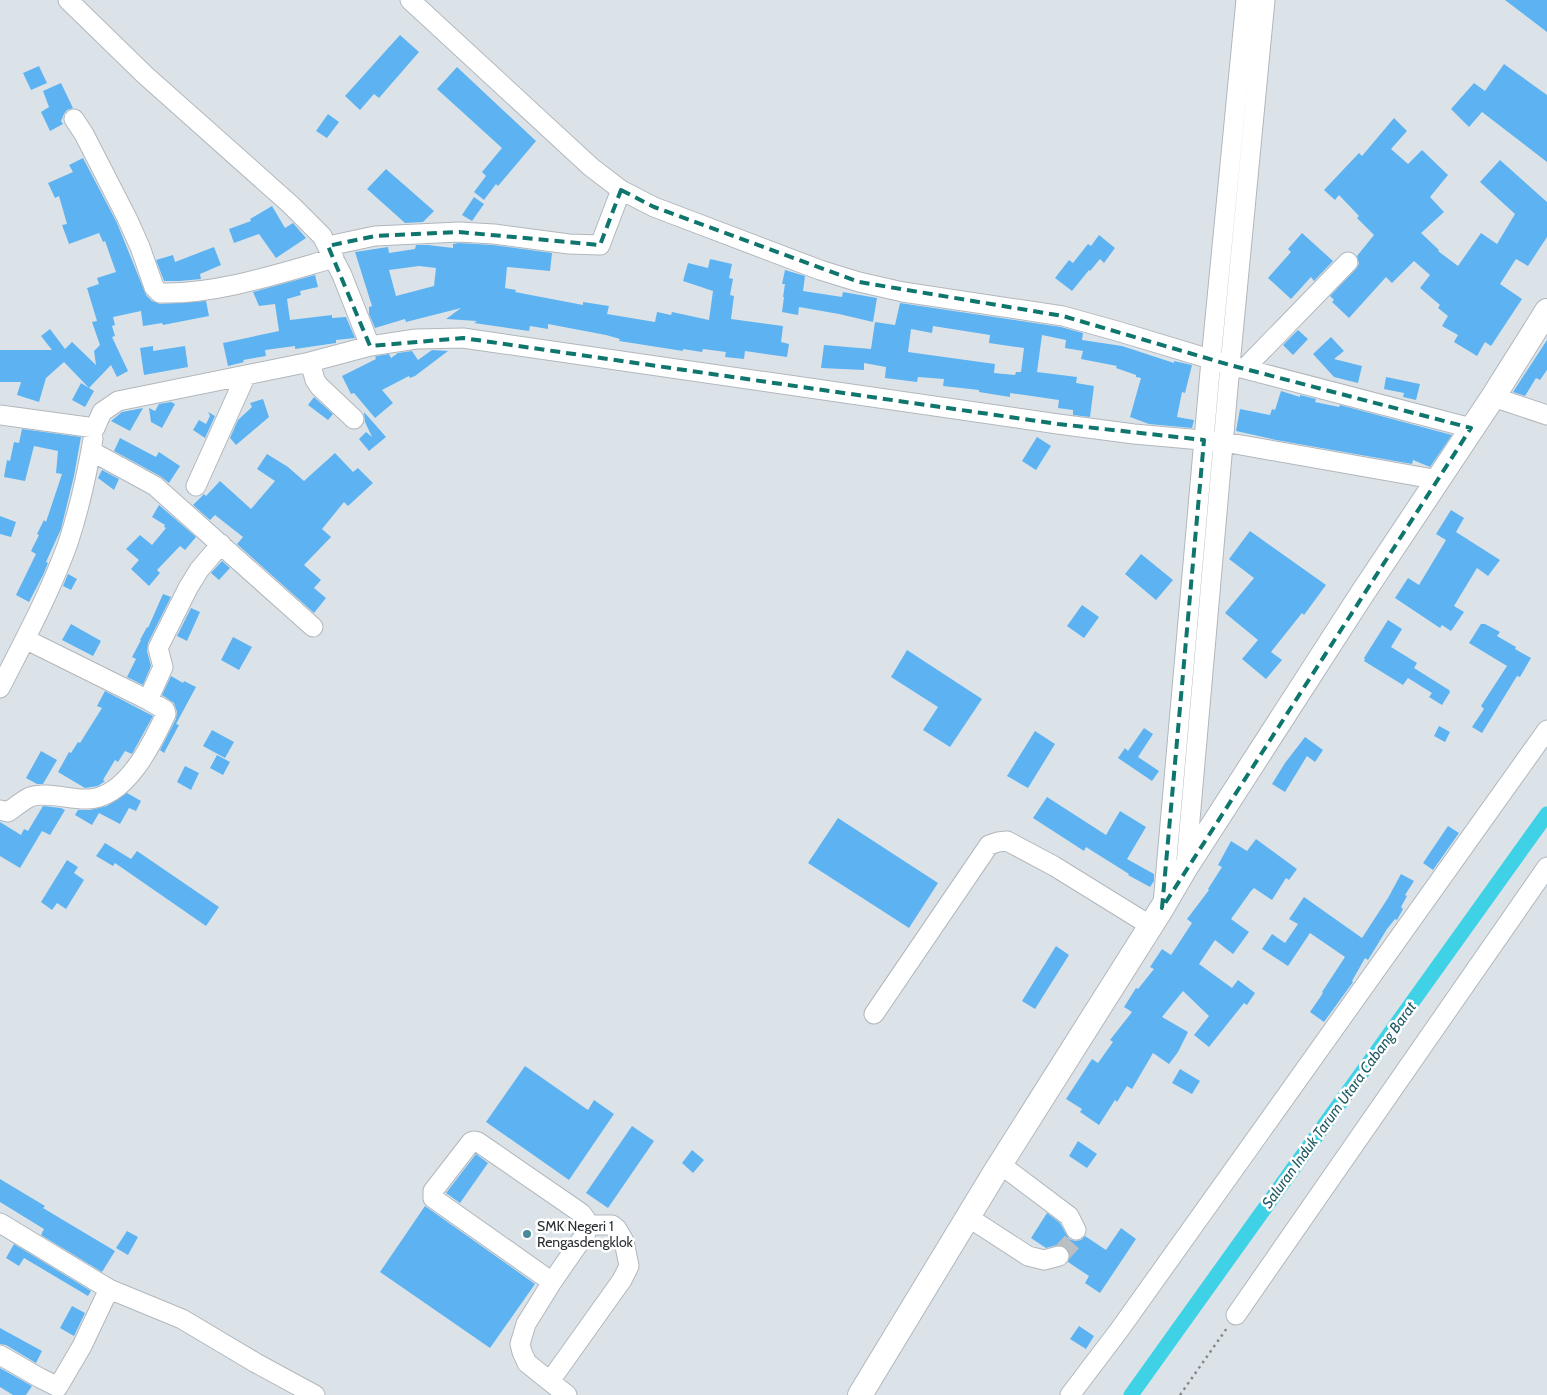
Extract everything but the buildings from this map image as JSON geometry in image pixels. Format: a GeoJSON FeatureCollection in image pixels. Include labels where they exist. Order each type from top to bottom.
{"type":"FeatureCollection","features":[{"type":"Feature","properties":{"kind":"main road"},"geometry":{"type":"LineString","coordinates":[[860,1395],[1000,1164],[1157,917],[1186,867],[1360,597],[1493,397],[1547,310]]}},
{"type":"Feature","properties":{"kind":"street"},"geometry":{"type":"LineString","coordinates":[[68,0],[145,74],[291,205],[322,236],[331,252],[370,346]]}},
{"type":"Feature","properties":{"kind":"street"},"geometry":{"type":"LineString","coordinates":[[410,0],[584,160],[621,190],[654,207],[820,270],[859,282],[903,292],[1063,316],[1211,360],[1471,428]]}},
{"type":"Feature","properties":{"kind":"street"},"geometry":{"type":"LineString","coordinates":[[874,1014],[989,845],[1007,841],[1157,917],[1246,0]]}},
{"type":"Feature","properties":{"kind":"street"},"geometry":{"type":"LineString","coordinates":[[1186,867],[1224,442],[1237,367],[1265,0]]}},
{"type":"Feature","properties":{"kind":"street"},"geometry":{"type":"LineString","coordinates":[[74,119],[88,140],[128,218],[154,287],[160,293],[184,293],[232,285],[375,236],[459,232],[494,234],[569,244],[600,245],[621,190]]}},
{"type":"Feature","properties":{"kind":"street"},"geometry":{"type":"LineString","coordinates":[[1237,367],[1348,262]]}},
{"type":"Feature","properties":{"kind":"street"},"geometry":{"type":"LineString","coordinates":[[0,688],[26,639],[68,543],[91,452],[95,428],[102,412],[118,401],[310,362],[370,346],[416,339],[462,338],[1058,424],[1134,434],[1224,442],[1439,480]]}},
{"type":"Feature","properties":{"kind":"street"},"geometry":{"type":"LineString","coordinates":[[310,362],[315,380],[319,386],[354,420]]}},
{"type":"Feature","properties":{"kind":"street"},"geometry":{"type":"LineString","coordinates":[[196,486],[246,375]]}},
{"type":"Feature","properties":{"kind":"street"},"geometry":{"type":"LineString","coordinates":[[1493,397],[1547,415]]}},
{"type":"Feature","properties":{"kind":"street"},"geometry":{"type":"LineString","coordinates":[[0,415],[95,428]]}},
{"type":"Feature","properties":{"kind":"street"},"geometry":{"type":"LineString","coordinates":[[91,452],[155,486],[313,627]]}},
{"type":"Feature","properties":{"kind":"street"},"geometry":{"type":"LineString","coordinates":[[148,700],[163,667],[158,648],[188,588],[199,570],[221,544]]}},
{"type":"Feature","properties":{"kind":"street"},"geometry":{"type":"LineString","coordinates":[[0,810],[8,812],[38,795],[88,799],[105,795],[126,780],[138,765],[166,714],[165,710],[148,700],[26,639]]}},
{"type":"Feature","properties":{"kind":"street"},"geometry":{"type":"LineString","coordinates":[[1070,1395],[1120,1330],[1547,730]]}},
{"type":"Feature","properties":{"kind":"street"},"geometry":{"type":"LineString","coordinates":[[1236,1315],[1547,867]]}},
{"type":"Feature","properties":{"kind":"street"},"geometry":{"type":"LineString","coordinates":[[552,1282],[434,1200],[432,1196],[433,1191],[468,1144],[476,1141],[581,1214],[589,1225]]}},
{"type":"Feature","properties":{"kind":"street"},"geometry":{"type":"LineString","coordinates":[[1000,1164],[1069,1216],[1076,1230]]}},
{"type":"Feature","properties":{"kind":"street"},"geometry":{"type":"LineString","coordinates":[[968,1217],[1028,1256],[1044,1260],[1059,1256]]}},
{"type":"Feature","properties":{"kind":"street"},"geometry":{"type":"LineString","coordinates":[[0,1223],[109,1289],[182,1319],[315,1395]]}},
{"type":"Feature","properties":{"kind":"street"},"geometry":{"type":"LineString","coordinates":[[567,1395],[527,1363],[520,1344],[526,1324],[586,1233],[589,1225]]}},
{"type":"Feature","properties":{"kind":"street"},"geometry":{"type":"LineString","coordinates":[[550,1381],[622,1280],[629,1266],[624,1241],[617,1229],[612,1225],[589,1225]]}},
{"type":"Feature","properties":{"kind":"street"},"geometry":{"type":"LineString","coordinates":[[0,1355],[40,1378],[55,1391],[82,1346],[109,1289]]}},
{"type":"Feature","properties":{"kind":"path"},"geometry":{"type":"LineString","coordinates":[[1180,1395],[1236,1315]]}},
{"type":"Feature","properties":{"kind":"highlighted area"},"geometry":{"type":"Polygon","coordinates":[[[621,190],[654,207],[859,282],[1063,316],[1230,365],[1471,428],[1162,908],[1204,440],[1058,424],[463,338],[370,346],[328,246],[375,236],[459,232],[600,245],[621,190]]]}},
{"type":"Feature","properties":{"kind":"waterway","name":"Saluran Induk Tarum Utara Cabang Barat"},"geometry":{"type":"LineString","coordinates":[[1131,1395],[1547,814]]}},
{"type":"Feature","properties":{"kind":"tunnel"},"geometry":{"type":"LineString","coordinates":[[1059,1256],[1072,1242],[1076,1230]]}},
{"type":"Feature","properties":{"kind":"place","name":"SMK Negeri 1 Rengasdengklok"},"geometry":{"type":"Point","coordinates":[527,1234]}}]}
